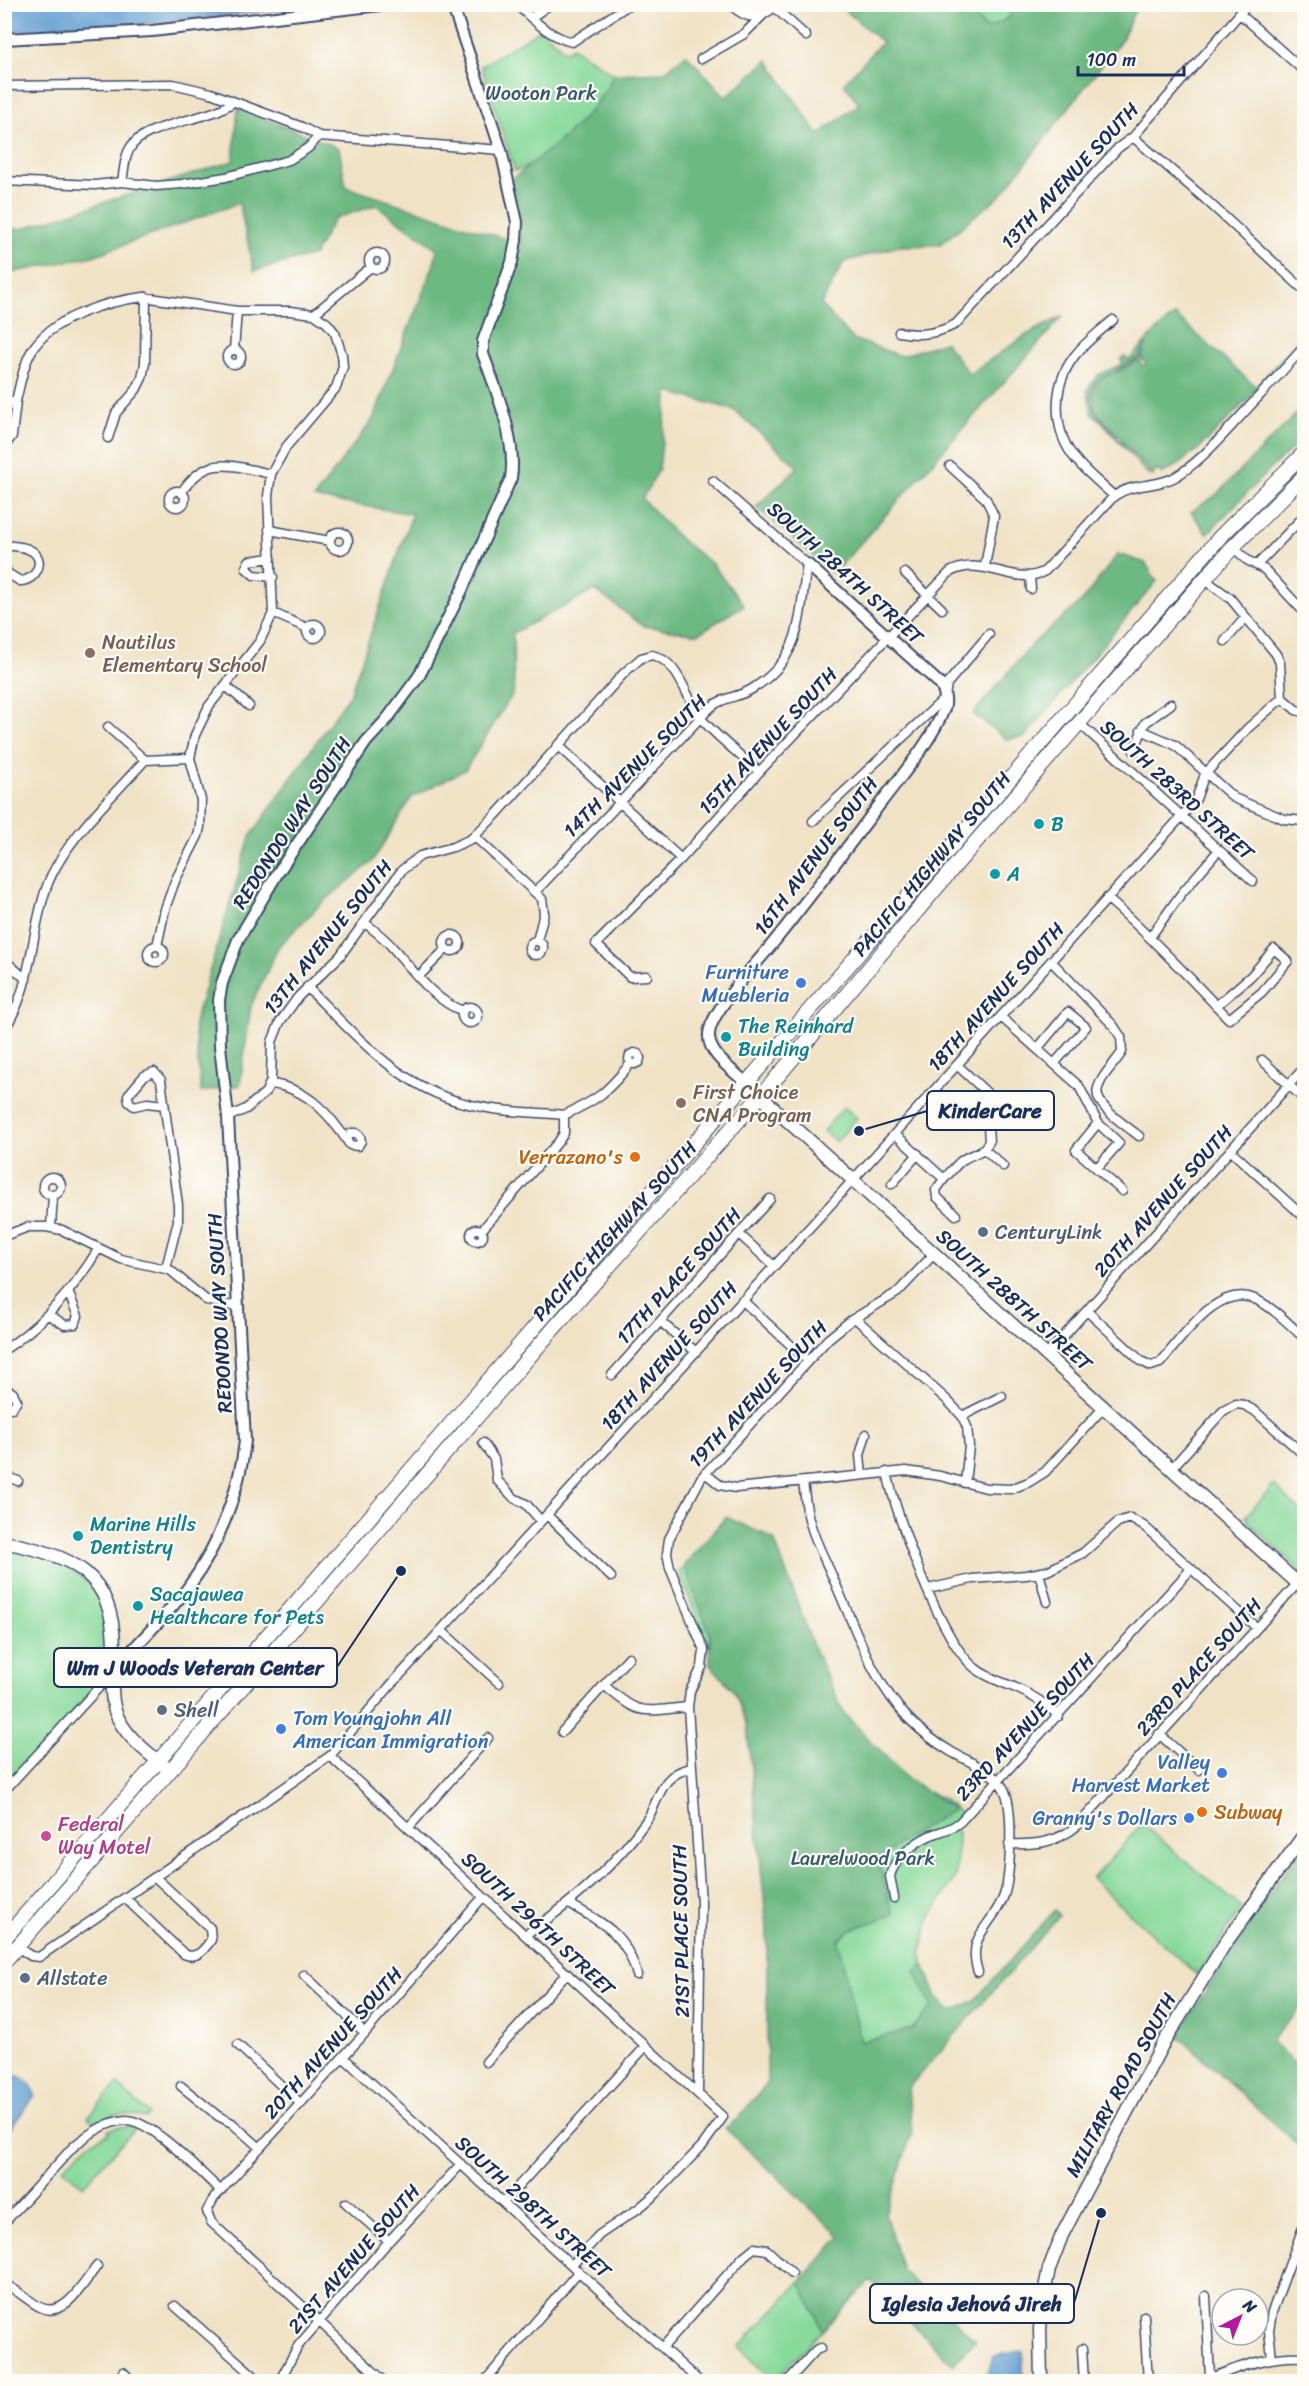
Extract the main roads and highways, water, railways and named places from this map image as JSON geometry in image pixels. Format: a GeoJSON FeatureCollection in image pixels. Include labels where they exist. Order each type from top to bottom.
{"type":"FeatureCollection","features":[{"type":"Feature","properties":{"kind":"main road"},"geometry":{"type":"LineString","coordinates":[[733,4],[751,16],[758,16],[770,8]]}},
{"type":"Feature","properties":{"kind":"main road","name":"PACIFIC HIGHWAY SOUTH"},"geometry":{"type":"LineString","coordinates":[[4,1939],[1220,537],[1305,453]]}},
{"type":"Feature","properties":{"kind":"main road"},"geometry":{"type":"LineString","coordinates":[[1233,547],[1230,537],[1232,533],[1284,473]]}},
{"type":"Feature","properties":{"kind":"main road","name":"PACIFIC HIGHWAY SOUTH"},"geometry":{"type":"LineString","coordinates":[[4,1962],[760,1096],[960,860],[1204,579],[1305,476]]}},
{"type":"Feature","properties":{"kind":"main road"},"geometry":{"type":"LineString","coordinates":[[1079,723],[1074,716],[1103,672]]}},
{"type":"Feature","properties":{"kind":"main road","name":"SOUTH 288TH STREET"},"geometry":{"type":"LineString","coordinates":[[746,1083],[1301,1586]]}},
{"type":"Feature","properties":{"kind":"main road"},"geometry":{"type":"LineString","coordinates":[[463,1434],[459,1430],[461,1424],[493,1387],[513,1352]]}},
{"type":"Feature","properties":{"kind":"main road"},"geometry":{"type":"LineString","coordinates":[[384,1524],[409,1484],[442,1446],[443,1439],[440,1437]]}},
{"type":"Feature","properties":{"kind":"main road"},"geometry":{"type":"LineString","coordinates":[[4,1542],[53,1554],[76,1566],[94,1581],[104,1595],[111,1614],[114,1636],[111,1691],[116,1712],[132,1738],[170,1771]]}},
{"type":"Feature","properties":{"kind":"main road","name":"MILITARY ROAD SOUTH"},"geometry":{"type":"LineString","coordinates":[[1041,2382],[1040,2328],[1043,2298],[1049,2269],[1062,2235],[1161,2048],[1228,1938],[1305,1835]]}},
{"type":"Feature","properties":{"kind":"main road"},"geometry":{"type":"LineString","coordinates":[[17,1947],[15,1941],[17,1937],[38,1912],[46,1899],[48,1889]]}},
{"type":"Feature","properties":{"kind":"water"},"geometry":{"type":"Polygon","coordinates":[[[4,5],[329,5],[134,25],[5,32],[4,5]]]}},
{"type":"Feature","properties":{"kind":"water"},"geometry":{"type":"Polygon","coordinates":[[[9,2075],[26,2080],[35,2095],[5,2136],[5,2078],[9,2075]]]}},
{"type":"Feature","properties":{"kind":"water"},"geometry":{"type":"Polygon","coordinates":[[[1023,2351],[1023,2381],[986,2379],[994,2356],[1023,2351]]]}},
{"type":"Feature","properties":{"kind":"place","name":"Nautilus Elementary School"},"geometry":{"type":"Point","coordinates":[90,653]}},
{"type":"Feature","properties":{"kind":"place","name":"B"},"geometry":{"type":"Point","coordinates":[1039,824]}},
{"type":"Feature","properties":{"kind":"place","name":"A"},"geometry":{"type":"Point","coordinates":[995,874]}},
{"type":"Feature","properties":{"kind":"place","name":"Furniture Muebleria"},"geometry":{"type":"Point","coordinates":[801,983]}},
{"type":"Feature","properties":{"kind":"place","name":"The Reinhard Building"},"geometry":{"type":"Point","coordinates":[726,1037]}},
{"type":"Feature","properties":{"kind":"place","name":"First Choice CNA Program"},"geometry":{"type":"Point","coordinates":[681,1103]}},
{"type":"Feature","properties":{"kind":"place","name":"KinderCare"},"geometry":{"type":"Point","coordinates":[859,1131]}},
{"type":"Feature","properties":{"kind":"place","name":"Verrazano's"},"geometry":{"type":"Point","coordinates":[635,1157]}},
{"type":"Feature","properties":{"kind":"place","name":"CenturyLink"},"geometry":{"type":"Point","coordinates":[983,1232]}},
{"type":"Feature","properties":{"kind":"place","name":"Marine Hills Dentistry"},"geometry":{"type":"Point","coordinates":[78,1536]}},
{"type":"Feature","properties":{"kind":"place","name":"Wm J Woods Veteran Center"},"geometry":{"type":"Point","coordinates":[401,1571]}},
{"type":"Feature","properties":{"kind":"place","name":"Sacajawea Healthcare for Pets"},"geometry":{"type":"Point","coordinates":[138,1606]}},
{"type":"Feature","properties":{"kind":"place","name":"Shell"},"geometry":{"type":"Point","coordinates":[162,1710]}},
{"type":"Feature","properties":{"kind":"place","name":"Tom Youngjohn All American Immigration"},"geometry":{"type":"Point","coordinates":[281,1729]}},
{"type":"Feature","properties":{"kind":"place","name":"Valley Harvest Market"},"geometry":{"type":"Point","coordinates":[1222,1773]}},
{"type":"Feature","properties":{"kind":"place","name":"Subway"},"geometry":{"type":"Point","coordinates":[1202,1812]}},
{"type":"Feature","properties":{"kind":"place","name":"Granny's Dollars"},"geometry":{"type":"Point","coordinates":[1189,1818]}},
{"type":"Feature","properties":{"kind":"place","name":"Federal Way Motel"},"geometry":{"type":"Point","coordinates":[46,1836]}},
{"type":"Feature","properties":{"kind":"place","name":"Allstate"},"geometry":{"type":"Point","coordinates":[25,1978]}},
{"type":"Feature","properties":{"kind":"place","name":"Iglesia Jehová Jireh"},"geometry":{"type":"Point","coordinates":[1101,2213]}},
{"type":"Feature","properties":{"kind":"park label","name":"Wooton Park"},"geometry":{"type":"Point","coordinates":[541,93]}},
{"type":"Feature","properties":{"kind":"park label","name":"Laurelwood Park"},"geometry":{"type":"Point","coordinates":[863,1858]}}]}
